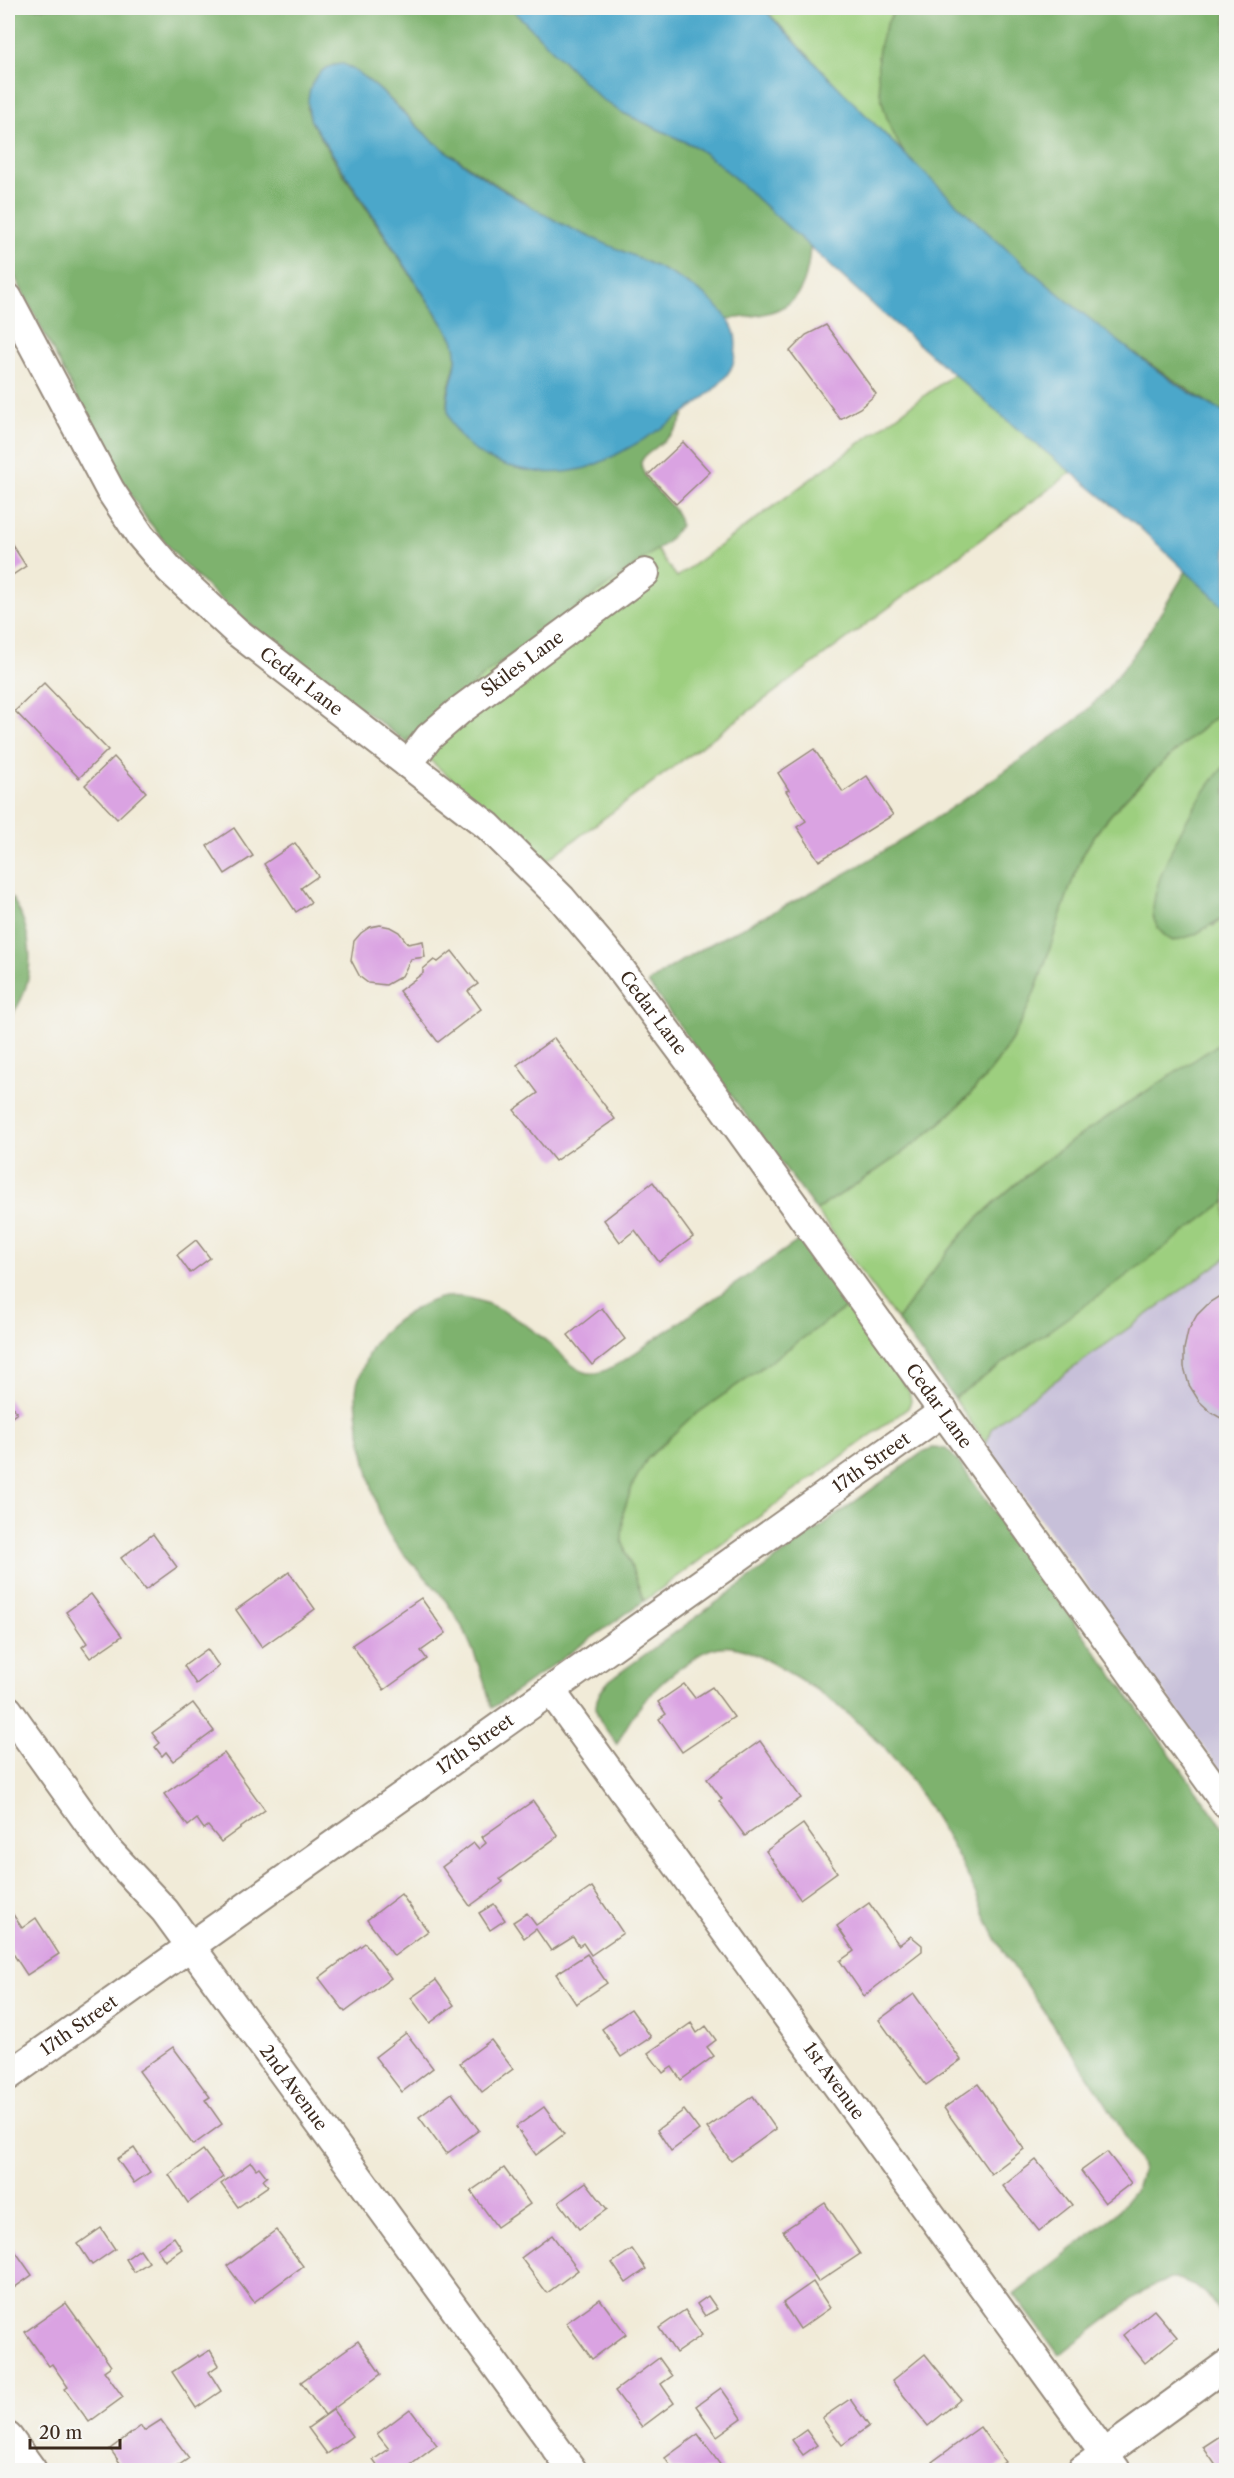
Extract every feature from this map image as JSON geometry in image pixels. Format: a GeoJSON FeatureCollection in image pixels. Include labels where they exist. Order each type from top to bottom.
{"type":"FeatureCollection","features":[{"type":"Feature","properties":{"kind":"street","name":"Cedar Lane"},"geometry":{"type":"LineString","coordinates":[[8,298],[105,482],[153,551],[189,590],[237,632],[474,815],[513,850],[579,917],[613,959],[944,1411],[1227,1804]]}},
{"type":"Feature","properties":{"kind":"street","name":"Skiles Lane"},"geometry":{"type":"LineString","coordinates":[[408,764],[429,736],[459,711],[645,573]]}},
{"type":"Feature","properties":{"kind":"street","name":"17th Street"},"geometry":{"type":"LineString","coordinates":[[8,2076],[944,1411]]}},
{"type":"Feature","properties":{"kind":"street","name":"1st Avenue"},"geometry":{"type":"LineString","coordinates":[[551,1691],[1101,2465]]}},
{"type":"Feature","properties":{"kind":"street","name":"2nd Avenue"},"geometry":{"type":"LineString","coordinates":[[8,1710],[108,1850],[157,1901],[572,2470]]}},
{"type":"Feature","properties":{"kind":"street"},"geometry":{"type":"LineString","coordinates":[[1101,2465],[1227,2365]]}},
{"type":"Feature","properties":{"kind":"street"},"geometry":{"type":"LineString","coordinates":[[8,2437],[32,2470]]}},
{"type":"Feature","properties":{"kind":"shaded area"},"geometry":{"type":"Polygon","coordinates":[[[1226,655],[1226,1778],[856,1263],[694,1043],[1226,655]]]}},
{"type":"Feature","properties":{"kind":"green space"},"geometry":{"type":"Polygon","coordinates":[[[8,8],[511,8],[588,86],[370,83],[586,467],[593,465],[677,577],[954,374],[1072,472],[546,861],[432,762],[243,617],[147,520],[104,450],[8,263],[8,8]]]}},
{"type":"Feature","properties":{"kind":"green space"},"geometry":{"type":"Polygon","coordinates":[[[8,8],[511,8],[599,97],[621,112],[694,146],[719,164],[810,246],[808,267],[797,295],[788,304],[776,310],[726,319],[712,302],[673,275],[558,222],[477,172],[432,140],[371,83],[345,67],[333,65],[307,108],[311,121],[338,166],[453,339],[456,357],[447,404],[456,431],[586,467],[639,442],[685,411],[674,432],[641,462],[648,479],[674,510],[680,526],[667,542],[488,672],[405,741],[292,658],[237,614],[186,566],[131,496],[104,450],[8,263],[8,8]]]}},
{"type":"Feature","properties":{"kind":"green space"},"geometry":{"type":"Polygon","coordinates":[[[764,8],[897,8],[890,17],[882,102],[905,154],[844,94],[764,8]]]}},
{"type":"Feature","properties":{"kind":"green space"},"geometry":{"type":"Polygon","coordinates":[[[897,8],[1226,8],[1226,413],[1142,358],[1088,318],[1012,255],[909,160],[887,118],[878,80],[881,42],[887,24],[897,8]]]}},
{"type":"Feature","properties":{"kind":"green space"},"geometry":{"type":"Polygon","coordinates":[[[1186,571],[1226,609],[1226,708],[1147,777],[1108,818],[1093,838],[1072,881],[1030,1004],[1005,1050],[987,1075],[944,1120],[920,1140],[816,1210],[648,983],[693,954],[813,892],[898,842],[990,782],[1079,718],[1124,667],[1186,571]]]}},
{"type":"Feature","properties":{"kind":"green space"},"geometry":{"type":"Polygon","coordinates":[[[1226,708],[1226,765],[1197,803],[1172,851],[1155,898],[1213,926],[1226,916],[1226,1039],[1055,1153],[991,1205],[937,1265],[897,1320],[816,1210],[920,1140],[944,1120],[987,1075],[1005,1050],[1030,1004],[1072,881],[1093,838],[1108,818],[1147,777],[1226,708]]]}},
{"type":"Feature","properties":{"kind":"green space"},"geometry":{"type":"Polygon","coordinates":[[[1226,765],[1226,916],[1194,935],[1173,941],[1159,930],[1153,917],[1155,896],[1179,834],[1203,793],[1226,765]]]}},
{"type":"Feature","properties":{"kind":"green space"},"geometry":{"type":"Polygon","coordinates":[[[8,893],[24,922],[30,956],[25,990],[8,1019],[8,893]]]}},
{"type":"Feature","properties":{"kind":"green space"},"geometry":{"type":"Polygon","coordinates":[[[1226,1039],[1226,1201],[1118,1282],[954,1398],[897,1320],[929,1276],[963,1234],[991,1205],[1022,1179],[1089,1129],[1226,1039]]]}},
{"type":"Feature","properties":{"kind":"green space"},"geometry":{"type":"Polygon","coordinates":[[[1226,1201],[1226,1258],[1002,1419],[992,1429],[986,1444],[954,1398],[1226,1201]]]}},
{"type":"Feature","properties":{"kind":"green space"},"geometry":{"type":"Polygon","coordinates":[[[801,1239],[848,1306],[688,1420],[647,1459],[633,1484],[623,1513],[622,1541],[644,1601],[492,1708],[463,1628],[434,1586],[389,1535],[377,1506],[361,1438],[356,1398],[357,1385],[363,1367],[376,1341],[401,1318],[426,1303],[445,1297],[459,1297],[473,1299],[501,1310],[539,1335],[575,1367],[590,1373],[600,1372],[623,1361],[801,1239]]]}},
{"type":"Feature","properties":{"kind":"green space"},"geometry":{"type":"Polygon","coordinates":[[[848,1306],[909,1391],[911,1401],[908,1408],[644,1601],[622,1541],[623,1513],[633,1484],[647,1459],[688,1420],[848,1306]]]}},
{"type":"Feature","properties":{"kind":"green space"},"geometry":{"type":"Polygon","coordinates":[[[932,1448],[946,1449],[957,1460],[1226,1831],[1226,2322],[1208,2296],[1195,2285],[1178,2279],[1169,2279],[1146,2289],[1059,2355],[1014,2294],[1115,2215],[1136,2189],[1142,2171],[1140,2163],[1108,2107],[997,1941],[964,1868],[919,1792],[889,1752],[871,1734],[833,1702],[792,1674],[752,1653],[726,1646],[706,1651],[665,1680],[638,1709],[617,1744],[597,1713],[598,1698],[610,1680],[923,1452],[932,1448]]]}},
{"type":"Feature","properties":{"kind":"water"},"geometry":{"type":"Polygon","coordinates":[[[511,8],[763,8],[925,174],[1010,252],[1054,290],[1145,361],[1193,395],[1226,413],[1226,609],[1137,525],[1016,428],[879,310],[719,164],[694,146],[621,112],[599,97],[511,8]]]}},
{"type":"Feature","properties":{"kind":"water"},"geometry":{"type":"Polygon","coordinates":[[[343,64],[378,89],[432,140],[493,184],[558,222],[656,266],[705,296],[723,312],[735,335],[734,360],[725,377],[710,392],[668,424],[621,452],[586,468],[573,471],[535,472],[497,462],[475,451],[460,436],[451,422],[448,410],[448,398],[456,364],[453,339],[311,121],[308,102],[312,84],[324,70],[343,64]]]}},
{"type":"Feature","properties":{"kind":"building"},"geometry":{"type":"Polygon","coordinates":[[[826,325],[876,394],[860,408],[840,419],[790,351],[806,335],[826,325]]]}},
{"type":"Feature","properties":{"kind":"building"},"geometry":{"type":"Polygon","coordinates":[[[683,442],[710,472],[676,504],[648,475],[683,442]]]}},
{"type":"Feature","properties":{"kind":"building"},"geometry":{"type":"Polygon","coordinates":[[[8,538],[26,566],[8,578],[8,538]]]}},
{"type":"Feature","properties":{"kind":"building"},"geometry":{"type":"Polygon","coordinates":[[[44,683],[108,750],[79,778],[15,711],[44,683]]]}},
{"type":"Feature","properties":{"kind":"building"},"geometry":{"type":"Polygon","coordinates":[[[814,749],[843,792],[867,776],[893,815],[819,861],[797,827],[806,821],[786,791],[789,790],[778,773],[814,749]]]}},
{"type":"Feature","properties":{"kind":"building"},"geometry":{"type":"Polygon","coordinates":[[[114,757],[146,792],[117,819],[85,785],[114,757]]]}},
{"type":"Feature","properties":{"kind":"building"},"geometry":{"type":"Polygon","coordinates":[[[234,828],[253,856],[225,874],[207,846],[234,828]]]}},
{"type":"Feature","properties":{"kind":"building"},"geometry":{"type":"Polygon","coordinates":[[[295,843],[318,876],[301,888],[311,902],[296,912],[264,864],[295,843]]]}},
{"type":"Feature","properties":{"kind":"building"},"geometry":{"type":"Polygon","coordinates":[[[380,925],[399,932],[408,944],[423,941],[425,957],[411,959],[402,976],[386,985],[368,983],[360,977],[351,960],[354,941],[370,927],[380,925]]]}},
{"type":"Feature","properties":{"kind":"building"},"geometry":{"type":"Polygon","coordinates":[[[452,951],[478,984],[468,991],[481,1009],[438,1042],[399,991],[423,973],[423,969],[434,960],[438,962],[452,951]]]}},
{"type":"Feature","properties":{"kind":"building"},"geometry":{"type":"Polygon","coordinates":[[[554,1038],[615,1119],[555,1161],[514,1110],[538,1093],[517,1065],[554,1038]]]}},
{"type":"Feature","properties":{"kind":"building"},"geometry":{"type":"Polygon","coordinates":[[[653,1182],[693,1237],[659,1262],[635,1230],[620,1242],[604,1220],[653,1182]]]}},
{"type":"Feature","properties":{"kind":"building"},"geometry":{"type":"Polygon","coordinates":[[[196,1240],[210,1258],[190,1273],[177,1255],[196,1240]]]}},
{"type":"Feature","properties":{"kind":"building"},"geometry":{"type":"Polygon","coordinates":[[[1226,1292],[1226,1421],[1212,1413],[1199,1401],[1189,1385],[1184,1367],[1184,1349],[1188,1331],[1197,1315],[1210,1302],[1226,1292]]]}},
{"type":"Feature","properties":{"kind":"building"},"geometry":{"type":"Polygon","coordinates":[[[602,1308],[625,1339],[592,1365],[568,1335],[602,1308]]]}},
{"type":"Feature","properties":{"kind":"building"},"geometry":{"type":"Polygon","coordinates":[[[8,1399],[17,1413],[8,1420],[8,1399]]]}},
{"type":"Feature","properties":{"kind":"building"},"geometry":{"type":"Polygon","coordinates":[[[153,1534],[177,1567],[145,1590],[121,1558],[153,1534]]]}},
{"type":"Feature","properties":{"kind":"building"},"geometry":{"type":"Polygon","coordinates":[[[289,1572],[315,1609],[262,1647],[236,1610],[289,1572]]]}},
{"type":"Feature","properties":{"kind":"building"},"geometry":{"type":"Polygon","coordinates":[[[91,1594],[122,1636],[90,1658],[82,1647],[87,1643],[66,1612],[91,1594]]]}},
{"type":"Feature","properties":{"kind":"building"},"geometry":{"type":"Polygon","coordinates":[[[421,1598],[446,1633],[421,1651],[427,1659],[384,1690],[352,1645],[421,1598]]]}},
{"type":"Feature","properties":{"kind":"building"},"geometry":{"type":"Polygon","coordinates":[[[207,1649],[219,1666],[196,1684],[184,1666],[207,1649]]]}},
{"type":"Feature","properties":{"kind":"building"},"geometry":{"type":"Polygon","coordinates":[[[684,1684],[695,1698],[712,1687],[734,1717],[682,1752],[659,1719],[666,1714],[658,1702],[684,1684]]]}},
{"type":"Feature","properties":{"kind":"building"},"geometry":{"type":"Polygon","coordinates":[[[193,1703],[214,1731],[173,1761],[166,1752],[162,1756],[155,1747],[160,1743],[152,1733],[193,1703]]]}},
{"type":"Feature","properties":{"kind":"building"},"geometry":{"type":"Polygon","coordinates":[[[760,1741],[801,1798],[745,1836],[719,1801],[722,1799],[707,1779],[760,1741]]]}},
{"type":"Feature","properties":{"kind":"building"},"geometry":{"type":"Polygon","coordinates":[[[224,1753],[265,1810],[221,1842],[208,1826],[204,1829],[197,1819],[188,1826],[164,1794],[224,1753]]]}},
{"type":"Feature","properties":{"kind":"building"},"geometry":{"type":"Polygon","coordinates":[[[533,1801],[558,1836],[500,1879],[503,1882],[470,1906],[442,1867],[474,1843],[479,1849],[486,1843],[482,1837],[533,1801]]]}},
{"type":"Feature","properties":{"kind":"building"},"geometry":{"type":"Polygon","coordinates":[[[803,1824],[837,1872],[800,1899],[766,1851],[803,1824]]]}},
{"type":"Feature","properties":{"kind":"building"},"geometry":{"type":"Polygon","coordinates":[[[592,1887],[623,1933],[591,1955],[583,1943],[579,1946],[573,1937],[551,1951],[536,1929],[524,1938],[513,1922],[527,1913],[536,1925],[592,1887]]]}},
{"type":"Feature","properties":{"kind":"building"},"geometry":{"type":"Polygon","coordinates":[[[401,1894],[428,1931],[394,1956],[367,1920],[401,1894]]]}},
{"type":"Feature","properties":{"kind":"building"},"geometry":{"type":"Polygon","coordinates":[[[869,1903],[899,1945],[911,1936],[922,1945],[922,1951],[864,1996],[840,1961],[854,1951],[837,1926],[869,1903]]]}},
{"type":"Feature","properties":{"kind":"building"},"geometry":{"type":"Polygon","coordinates":[[[494,1904],[505,1920],[490,1930],[479,1913],[494,1904]]]}},
{"type":"Feature","properties":{"kind":"building"},"geometry":{"type":"Polygon","coordinates":[[[8,1907],[22,1928],[36,1918],[59,1954],[27,1975],[8,1946],[8,1907]]]}},
{"type":"Feature","properties":{"kind":"building"},"geometry":{"type":"Polygon","coordinates":[[[365,1943],[391,1978],[345,2012],[319,1978],[365,1943]]]}},
{"type":"Feature","properties":{"kind":"building"},"geometry":{"type":"Polygon","coordinates":[[[587,1954],[607,1983],[576,2004],[556,1974],[587,1954]]]}},
{"type":"Feature","properties":{"kind":"building"},"geometry":{"type":"Polygon","coordinates":[[[436,1980],[454,2005],[430,2023],[411,1998],[436,1980]]]}},
{"type":"Feature","properties":{"kind":"building"},"geometry":{"type":"Polygon","coordinates":[[[914,1994],[961,2060],[926,2085],[879,2020],[914,1994]]]}},
{"type":"Feature","properties":{"kind":"building"},"geometry":{"type":"Polygon","coordinates":[[[631,2009],[651,2037],[621,2057],[602,2029],[631,2009]]]}},
{"type":"Feature","properties":{"kind":"building"},"geometry":{"type":"Polygon","coordinates":[[[691,2023],[697,2033],[706,2026],[716,2040],[707,2047],[714,2056],[681,2080],[672,2067],[663,2073],[648,2053],[691,2023]]]}},
{"type":"Feature","properties":{"kind":"building"},"geometry":{"type":"Polygon","coordinates":[[[406,2033],[433,2068],[402,2092],[375,2057],[406,2033]]]}},
{"type":"Feature","properties":{"kind":"building"},"geometry":{"type":"Polygon","coordinates":[[[491,2040],[513,2069],[482,2092],[460,2063],[491,2040]]]}},
{"type":"Feature","properties":{"kind":"building"},"geometry":{"type":"Polygon","coordinates":[[[173,2047],[210,2097],[205,2100],[222,2124],[193,2145],[139,2071],[173,2047]]]}},
{"type":"Feature","properties":{"kind":"building"},"geometry":{"type":"Polygon","coordinates":[[[978,2084],[1024,2149],[991,2174],[944,2108],[978,2084]]]}},
{"type":"Feature","properties":{"kind":"building"},"geometry":{"type":"Polygon","coordinates":[[[452,2093],[479,2130],[446,2154],[419,2117],[452,2093]]]}},
{"type":"Feature","properties":{"kind":"building"},"geometry":{"type":"Polygon","coordinates":[[[753,2096],[776,2129],[731,2161],[707,2128],[753,2096]]]}},
{"type":"Feature","properties":{"kind":"building"},"geometry":{"type":"Polygon","coordinates":[[[544,2107],[564,2134],[536,2155],[516,2127],[544,2107]]]}},
{"type":"Feature","properties":{"kind":"building"},"geometry":{"type":"Polygon","coordinates":[[[684,2110],[699,2130],[671,2151],[657,2130],[684,2110]]]}},
{"type":"Feature","properties":{"kind":"building"},"geometry":{"type":"Polygon","coordinates":[[[134,2148],[150,2172],[134,2183],[117,2159],[134,2148]]]}},
{"type":"Feature","properties":{"kind":"building"},"geometry":{"type":"Polygon","coordinates":[[[203,2150],[223,2177],[188,2203],[169,2175],[203,2150]]]}},
{"type":"Feature","properties":{"kind":"building"},"geometry":{"type":"Polygon","coordinates":[[[1107,2152],[1131,2183],[1105,2203],[1081,2171],[1107,2152]]]}},
{"type":"Feature","properties":{"kind":"building"},"geometry":{"type":"Polygon","coordinates":[[[1036,2160],[1072,2205],[1039,2231],[1003,2186],[1036,2160]]]}},
{"type":"Feature","properties":{"kind":"building"},"geometry":{"type":"Polygon","coordinates":[[[251,2162],[256,2169],[259,2167],[267,2177],[263,2180],[268,2186],[238,2207],[221,2184],[251,2162]]]}},
{"type":"Feature","properties":{"kind":"building"},"geometry":{"type":"Polygon","coordinates":[[[504,2168],[530,2204],[497,2227],[471,2191],[504,2168]]]}},
{"type":"Feature","properties":{"kind":"building"},"geometry":{"type":"Polygon","coordinates":[[[586,2182],[607,2209],[579,2229],[559,2202],[586,2182]]]}},
{"type":"Feature","properties":{"kind":"building"},"geometry":{"type":"Polygon","coordinates":[[[825,2203],[860,2254],[818,2282],[783,2231],[825,2203]]]}},
{"type":"Feature","properties":{"kind":"building"},"geometry":{"type":"Polygon","coordinates":[[[101,2228],[115,2249],[92,2265],[78,2244],[101,2228]]]}},
{"type":"Feature","properties":{"kind":"building"},"geometry":{"type":"Polygon","coordinates":[[[276,2230],[303,2266],[254,2302],[227,2266],[276,2230]]]}},
{"type":"Feature","properties":{"kind":"building"},"geometry":{"type":"Polygon","coordinates":[[[552,2235],[578,2270],[547,2293],[521,2258],[552,2235]]]}},
{"type":"Feature","properties":{"kind":"building"},"geometry":{"type":"Polygon","coordinates":[[[174,2237],[182,2249],[165,2261],[157,2249],[174,2237]]]}},
{"type":"Feature","properties":{"kind":"building"},"geometry":{"type":"Polygon","coordinates":[[[13,2248],[32,2275],[8,2292],[8,2252],[13,2248]]]}},
{"type":"Feature","properties":{"kind":"building"},"geometry":{"type":"Polygon","coordinates":[[[140,2249],[149,2262],[134,2272],[126,2259],[140,2249]]]}},
{"type":"Feature","properties":{"kind":"building"},"geometry":{"type":"Polygon","coordinates":[[[632,2249],[646,2269],[626,2283],[612,2263],[632,2249]]]}},
{"type":"Feature","properties":{"kind":"building"},"geometry":{"type":"Polygon","coordinates":[[[813,2282],[830,2308],[800,2329],[783,2303],[813,2282]]]}},
{"type":"Feature","properties":{"kind":"building"},"geometry":{"type":"Polygon","coordinates":[[[708,2296],[717,2309],[705,2316],[697,2304],[708,2296]]]}},
{"type":"Feature","properties":{"kind":"building"},"geometry":{"type":"Polygon","coordinates":[[[600,2299],[626,2334],[592,2359],[566,2323],[600,2299]]]}},
{"type":"Feature","properties":{"kind":"building"},"geometry":{"type":"Polygon","coordinates":[[[66,2303],[111,2366],[104,2371],[123,2397],[89,2422],[65,2389],[68,2387],[52,2364],[49,2366],[25,2332],[66,2303]]]}},
{"type":"Feature","properties":{"kind":"building"},"geometry":{"type":"Polygon","coordinates":[[[685,2310],[702,2335],[676,2353],[659,2328],[685,2310]]]}},
{"type":"Feature","properties":{"kind":"building"},"geometry":{"type":"Polygon","coordinates":[[[1154,2310],[1177,2337],[1145,2363],[1123,2335],[1154,2310]]]}},
{"type":"Feature","properties":{"kind":"building"},"geometry":{"type":"Polygon","coordinates":[[[358,2341],[381,2374],[325,2415],[301,2382],[358,2341]]]}},
{"type":"Feature","properties":{"kind":"building"},"geometry":{"type":"Polygon","coordinates":[[[210,2350],[219,2365],[209,2372],[221,2391],[196,2408],[172,2372],[210,2350]]]}},
{"type":"Feature","properties":{"kind":"building"},"geometry":{"type":"Polygon","coordinates":[[[925,2354],[961,2399],[928,2426],[892,2381],[925,2354]]]}},
{"type":"Feature","properties":{"kind":"building"},"geometry":{"type":"Polygon","coordinates":[[[659,2358],[672,2376],[661,2384],[674,2403],[642,2427],[615,2391],[659,2358]]]}},
{"type":"Feature","properties":{"kind":"building"},"geometry":{"type":"Polygon","coordinates":[[[721,2388],[742,2418],[717,2436],[696,2406],[721,2388]]]}},
{"type":"Feature","properties":{"kind":"building"},"geometry":{"type":"Polygon","coordinates":[[[850,2399],[869,2426],[842,2445],[822,2418],[850,2399]]]}},
{"type":"Feature","properties":{"kind":"building"},"geometry":{"type":"Polygon","coordinates":[[[410,2409],[437,2445],[404,2470],[380,2470],[373,2460],[389,2449],[377,2434],[410,2409]]]}},
{"type":"Feature","properties":{"kind":"building"},"geometry":{"type":"Polygon","coordinates":[[[333,2410],[352,2436],[327,2454],[308,2428],[333,2410]]]}},
{"type":"Feature","properties":{"kind":"building"},"geometry":{"type":"Polygon","coordinates":[[[161,2420],[189,2458],[172,2470],[125,2470],[110,2449],[141,2426],[144,2431],[161,2420]]]}},
{"type":"Feature","properties":{"kind":"building"},"geometry":{"type":"Polygon","coordinates":[[[980,2427],[1005,2462],[993,2470],[938,2470],[932,2462],[980,2427]]]}},
{"type":"Feature","properties":{"kind":"building"},"geometry":{"type":"Polygon","coordinates":[[[806,2430],[817,2445],[803,2455],[792,2440],[806,2430]]]}},
{"type":"Feature","properties":{"kind":"building"},"geometry":{"type":"Polygon","coordinates":[[[1226,2432],[1226,2470],[1219,2470],[1203,2447],[1226,2432]]]}},
{"type":"Feature","properties":{"kind":"building"},"geometry":{"type":"Polygon","coordinates":[[[698,2434],[724,2470],[673,2470],[665,2458],[698,2434]]]}}]}
